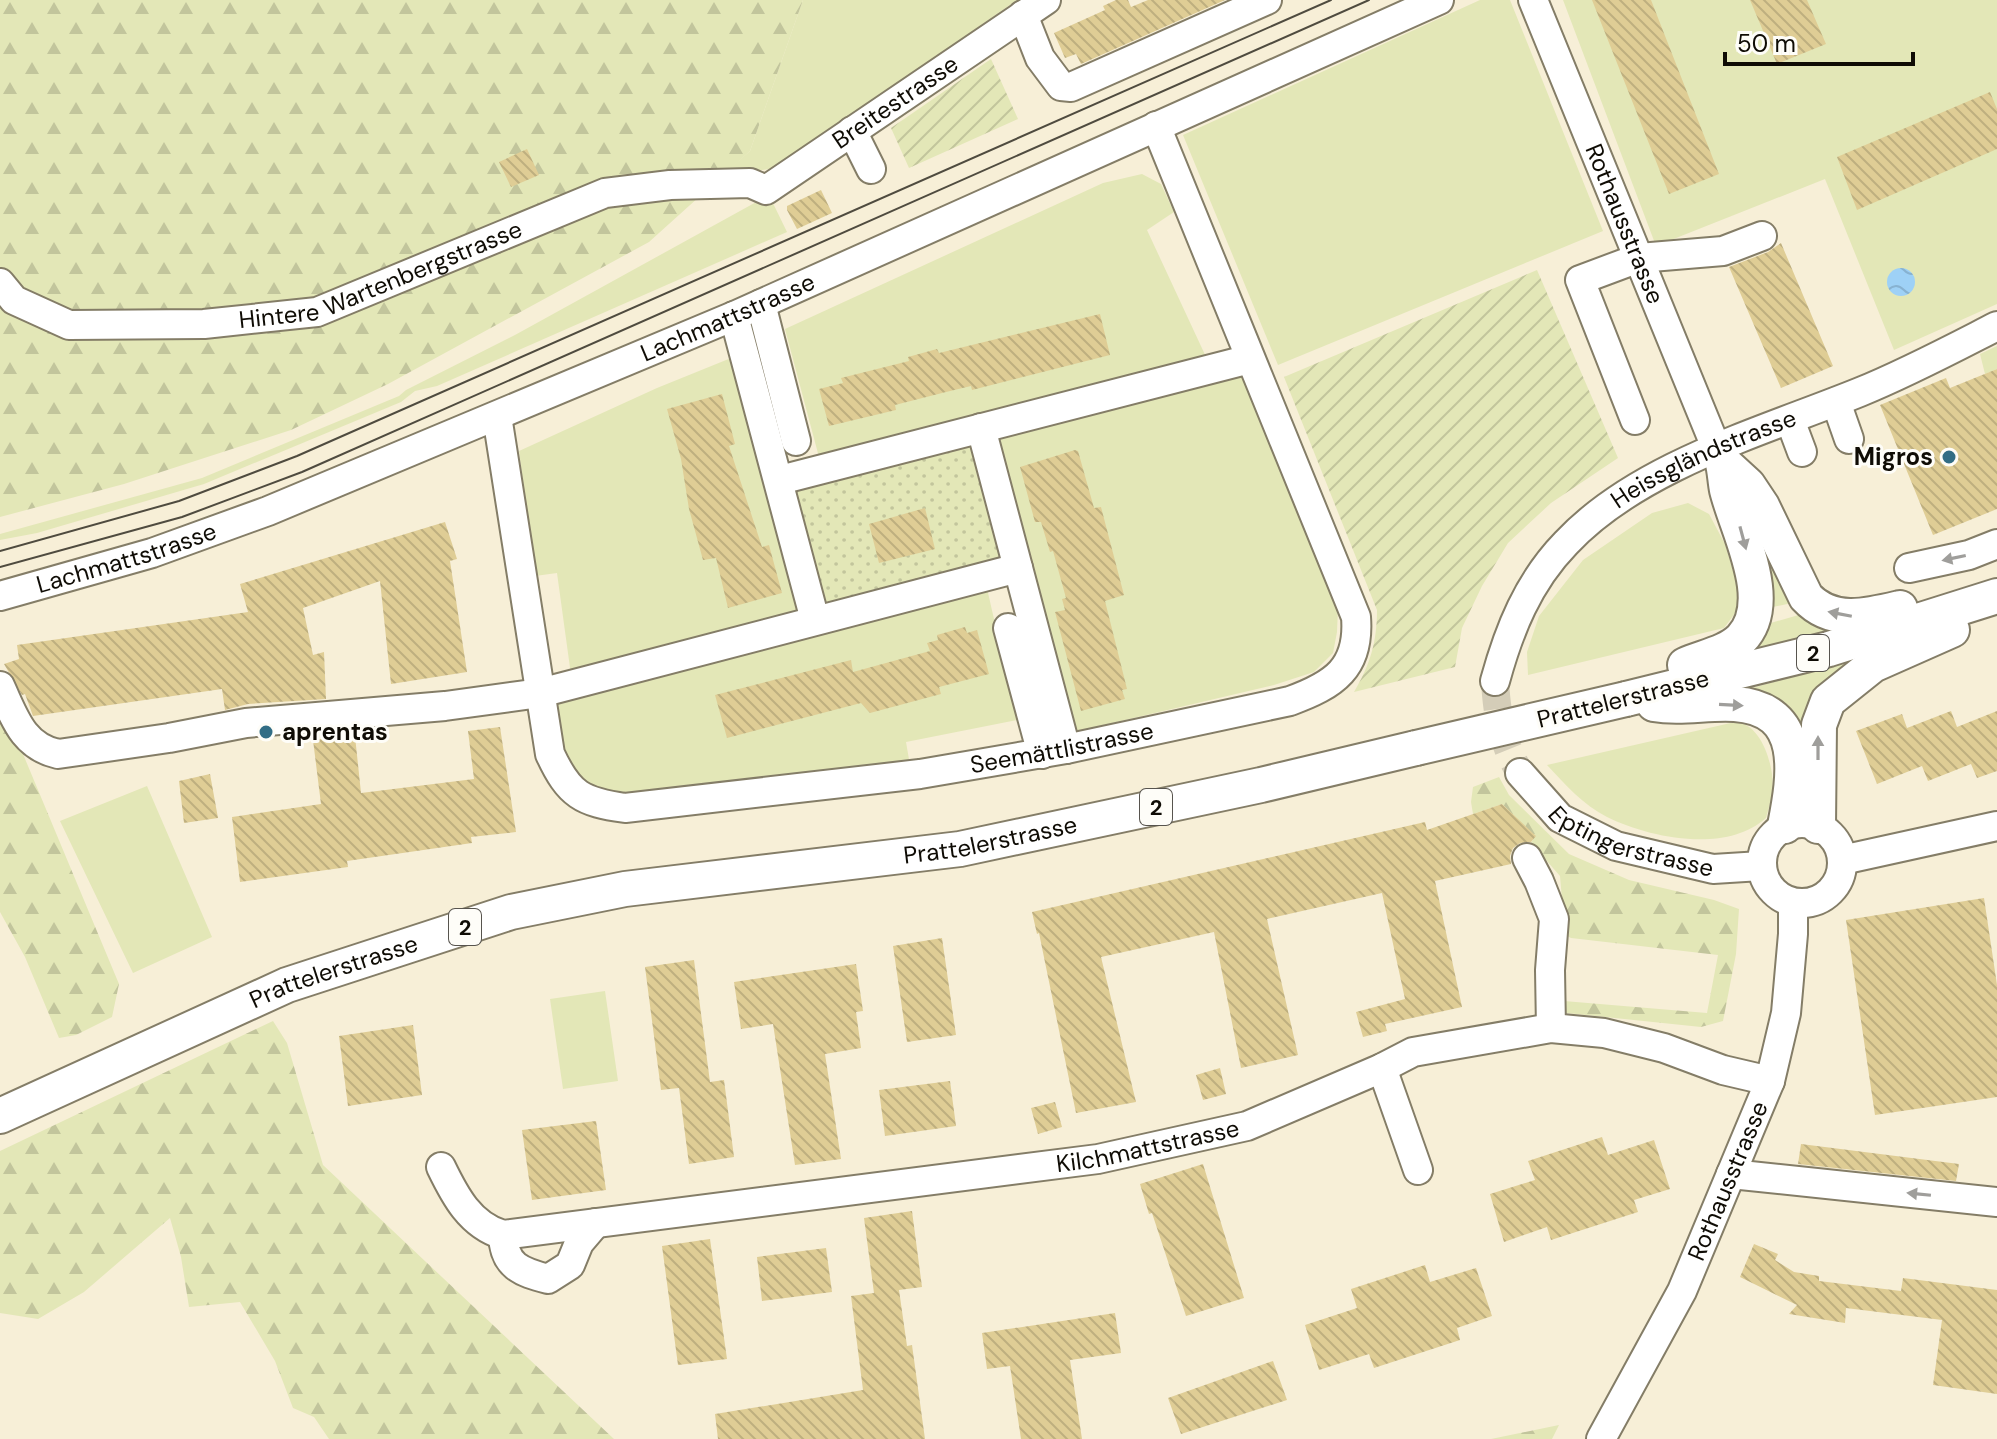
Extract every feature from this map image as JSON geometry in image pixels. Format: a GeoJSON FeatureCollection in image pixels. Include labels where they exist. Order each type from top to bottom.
{"type":"FeatureCollection","features":[{"type":"Feature","properties":{"kind":"main road"},"geometry":{"type":"LineString","coordinates":[[1720,456],[1748,485],[1762,506],[1806,597],[1812,604],[1828,612],[1844,617],[1870,615],[1997,583]]}},
{"type":"Feature","properties":{"kind":"main road"},"geometry":{"type":"LineString","coordinates":[[1626,699],[1673,670],[1730,648],[1743,637],[1755,619],[1753,575],[1727,492],[1720,456]]}},
{"type":"Feature","properties":{"kind":"main road","name":"Prattelerstrasse"},"geometry":{"type":"LineString","coordinates":[[0,1116],[287,985],[511,912],[625,889],[960,849],[1261,785],[1829,649],[1997,596]]}},
{"type":"Feature","properties":{"kind":"main road"},"geometry":{"type":"LineString","coordinates":[[1818,826],[1819,725],[1828,701],[1873,665],[1997,611]]}},
{"type":"Feature","properties":{"kind":"main road"},"geometry":{"type":"LineString","coordinates":[[1626,699],[1672,708],[1737,704],[1763,709],[1782,724],[1791,744],[1794,781],[1785,826]]}},
{"type":"Feature","properties":{"kind":"street","name":"Breitestrasse"},"geometry":{"type":"LineString","coordinates":[[766,190],[1035,7],[1040,58],[1061,86],[1071,87],[1267,0]]}},
{"type":"Feature","properties":{"kind":"street","name":"Lachmattstrasse"},"geometry":{"type":"LineString","coordinates":[[0,596],[152,553],[253,516],[497,416],[734,316],[1439,0]]}},
{"type":"Feature","properties":{"kind":"street","name":"Rothausstrasse"},"geometry":{"type":"LineString","coordinates":[[1533,0],[1720,456]]}},
{"type":"Feature","properties":{"kind":"street","name":"Seemättlistrasse"},"geometry":{"type":"LineString","coordinates":[[497,416],[550,754],[562,779],[580,796],[600,805],[625,808],[920,774],[1054,751],[1290,701],[1318,691],[1350,661],[1357,639],[1356,617],[1156,126]]}},
{"type":"Feature","properties":{"kind":"street"},"geometry":{"type":"LineString","coordinates":[[852,131],[871,169]]}},
{"type":"Feature","properties":{"kind":"street","name":"Hintere Wartenbergstrasse"},"geometry":{"type":"LineString","coordinates":[[0,283],[14,300],[69,325],[204,324],[317,312],[605,193],[670,185],[750,183],[766,190]]}},
{"type":"Feature","properties":{"kind":"street"},"geometry":{"type":"LineString","coordinates":[[1635,420],[1580,280],[1639,258],[1723,251],[1762,236]]}},
{"type":"Feature","properties":{"kind":"street"},"geometry":{"type":"LineString","coordinates":[[761,304],[796,441]]}},
{"type":"Feature","properties":{"kind":"street"},"geometry":{"type":"LineString","coordinates":[[734,316],[815,620]]}},
{"type":"Feature","properties":{"kind":"street","name":"Heissgländstrasse"},"geometry":{"type":"LineString","coordinates":[[1495,681],[1516,616],[1536,580],[1566,542],[1612,503],[1681,463],[1720,456],[1790,420],[1882,383],[1997,326]]}},
{"type":"Feature","properties":{"kind":"street"},"geometry":{"type":"LineString","coordinates":[[780,480],[1250,359]]}},
{"type":"Feature","properties":{"kind":"street"},"geometry":{"type":"LineString","coordinates":[[1836,402],[1849,439]]}},
{"type":"Feature","properties":{"kind":"street"},"geometry":{"type":"LineString","coordinates":[[1790,420],[1802,452]]}},
{"type":"Feature","properties":{"kind":"street"},"geometry":{"type":"LineString","coordinates":[[981,428],[1018,568],[1054,751]]}},
{"type":"Feature","properties":{"kind":"street"},"geometry":{"type":"LineString","coordinates":[[1909,568],[1969,555],[1997,544]]}},
{"type":"Feature","properties":{"kind":"street"},"geometry":{"type":"LineString","coordinates":[[0,686],[21,732],[44,751],[58,754],[246,723],[445,706],[540,693],[1018,568]]}},
{"type":"Feature","properties":{"kind":"street"},"geometry":{"type":"LineString","coordinates":[[1008,628],[1054,751]]}},
{"type":"Feature","properties":{"kind":"street","name":"Eptingerstrasse"},"geometry":{"type":"LineString","coordinates":[[1520,773],[1560,818],[1616,846],[1713,869],[1761,866]]}},
{"type":"Feature","properties":{"kind":"street"},"geometry":{"type":"LineString","coordinates":[[1796,823],[1818,826],[1835,840],[1842,860],[1836,884],[1828,894],[1805,903],[1793,903],[1771,890],[1764,879],[1761,866],[1767,842],[1785,826],[1796,823]]}},
{"type":"Feature","properties":{"kind":"street"},"geometry":{"type":"LineString","coordinates":[[1842,860],[1997,826]]}},
{"type":"Feature","properties":{"kind":"street"},"geometry":{"type":"LineString","coordinates":[[1527,858],[1554,919],[1550,970],[1551,1028]]}},
{"type":"Feature","properties":{"kind":"street","name":"Rothausstrasse"},"geometry":{"type":"LineString","coordinates":[[1601,1439],[1682,1291],[1770,1081],[1786,1013],[1793,903]]}},
{"type":"Feature","properties":{"kind":"street","name":"Kilchmattstrasse"},"geometry":{"type":"LineString","coordinates":[[503,1235],[1098,1159],[1247,1126],[1413,1052],[1551,1028],[1604,1033],[1664,1048],[1723,1070],[1770,1081]]}},
{"type":"Feature","properties":{"kind":"street"},"geometry":{"type":"LineString","coordinates":[[1382,1068],[1418,1170]]}},
{"type":"Feature","properties":{"kind":"street"},"geometry":{"type":"LineString","coordinates":[[441,1167],[457,1201],[487,1230],[503,1235],[503,1251],[521,1272],[548,1279],[570,1265],[579,1243],[596,1223]]}},
{"type":"Feature","properties":{"kind":"street"},"geometry":{"type":"LineString","coordinates":[[1731,1174],[1997,1202]]}},
{"type":"Feature","properties":{"kind":"green space"},"geometry":{"type":"Polygon","coordinates":[[[0,0],[803,0],[750,151],[649,242],[388,384],[291,430],[124,484],[0,517],[0,0]]]}},
{"type":"Feature","properties":{"kind":"green space"},"geometry":{"type":"Polygon","coordinates":[[[803,0],[1017,0],[791,158],[770,169],[722,175],[750,151],[803,0]]]}},
{"type":"Feature","properties":{"kind":"green space"},"geometry":{"type":"Polygon","coordinates":[[[1480,0],[1510,0],[1603,231],[1278,365],[1183,135],[1480,0]]]}},
{"type":"Feature","properties":{"kind":"green space"},"geometry":{"type":"Polygon","coordinates":[[[1563,0],[1997,0],[1997,304],[1894,350],[1825,179],[1656,246],[1563,0]]]}},
{"type":"Feature","properties":{"kind":"green space"},"geometry":{"type":"Polygon","coordinates":[[[991,59],[1018,119],[909,168],[891,128],[991,59]]]}},
{"type":"Feature","properties":{"kind":"green space"},"geometry":{"type":"Polygon","coordinates":[[[1142,174],[1161,184],[1174,212],[1147,230],[1207,359],[1240,369],[1338,608],[1337,632],[1333,653],[1314,672],[1274,685],[1074,732],[994,445],[820,461],[785,329],[1103,183],[1142,174]]]}},
{"type":"Feature","properties":{"kind":"green space"},"geometry":{"type":"Polygon","coordinates":[[[769,195],[787,232],[437,386],[415,391],[401,402],[204,484],[37,533],[0,540],[0,534],[202,478],[399,396],[769,195]]]}},
{"type":"Feature","properties":{"kind":"green space"},"geometry":{"type":"Polygon","coordinates":[[[1537,270],[1618,458],[1551,503],[1508,543],[1482,586],[1462,628],[1455,667],[1354,692],[1372,653],[1377,610],[1284,377],[1537,270]]]}},
{"type":"Feature","properties":{"kind":"green space"},"geometry":{"type":"Polygon","coordinates":[[[1997,346],[1997,369],[1985,374],[1980,354],[1997,346]]]}},
{"type":"Feature","properties":{"kind":"green space"},"geometry":{"type":"Polygon","coordinates":[[[736,356],[805,605],[798,615],[571,675],[557,573],[535,576],[519,451],[736,356]]]}},
{"type":"Feature","properties":{"kind":"green space"},"geometry":{"type":"Polygon","coordinates":[[[971,437],[1004,563],[821,612],[789,486],[971,437]]]}},
{"type":"Feature","properties":{"kind":"green space"},"geometry":{"type":"Polygon","coordinates":[[[1688,503],[1709,514],[1725,544],[1739,590],[1736,612],[1724,628],[1528,675],[1527,652],[1539,616],[1583,560],[1652,513],[1688,503]]]}},
{"type":"Feature","properties":{"kind":"green space"},"geometry":{"type":"Polygon","coordinates":[[[1752,517],[1773,567],[1792,603],[1768,608],[1752,517]]]}},
{"type":"Feature","properties":{"kind":"green space"},"geometry":{"type":"Polygon","coordinates":[[[986,584],[1017,720],[906,742],[910,765],[626,800],[585,789],[566,764],[552,700],[986,584]]]}},
{"type":"Feature","properties":{"kind":"green space"},"geometry":{"type":"Polygon","coordinates":[[[1802,614],[1830,630],[1747,653],[1764,625],[1802,614]]]}},
{"type":"Feature","properties":{"kind":"green space"},"geometry":{"type":"Polygon","coordinates":[[[1845,662],[1847,665],[1806,777],[1745,690],[1845,662]]]}},
{"type":"Feature","properties":{"kind":"green space"},"geometry":{"type":"Polygon","coordinates":[[[0,709],[23,754],[119,984],[112,1017],[76,1035],[59,1038],[25,957],[0,912],[0,709]]]}},
{"type":"Feature","properties":{"kind":"green space"},"geometry":{"type":"Polygon","coordinates":[[[1735,722],[1745,724],[1760,739],[1766,750],[1773,784],[1766,818],[1730,836],[1688,839],[1625,825],[1590,806],[1547,765],[1735,722]]]}},
{"type":"Feature","properties":{"kind":"green space"},"geometry":{"type":"Polygon","coordinates":[[[1499,777],[1509,795],[1569,854],[1629,880],[1739,909],[1736,954],[1723,1021],[1701,1027],[1557,1012],[1561,983],[1566,983],[1564,1001],[1707,1013],[1718,955],[1565,935],[1560,876],[1531,843],[1535,836],[1502,804],[1473,814],[1473,787],[1499,777]]]}},
{"type":"Feature","properties":{"kind":"green space"},"geometry":{"type":"Polygon","coordinates":[[[147,786],[212,937],[133,973],[60,821],[147,786]]]}},
{"type":"Feature","properties":{"kind":"green space"},"geometry":{"type":"Polygon","coordinates":[[[605,991],[618,1081],[563,1089],[550,999],[605,991]]]}},
{"type":"Feature","properties":{"kind":"green space"},"geometry":{"type":"Polygon","coordinates":[[[273,1021],[287,1043],[323,1165],[614,1439],[329,1439],[314,1417],[293,1408],[275,1361],[240,1302],[189,1307],[181,1257],[170,1218],[84,1292],[38,1319],[0,1313],[0,1151],[273,1021]]]}},
{"type":"Feature","properties":{"kind":"green space"},"geometry":{"type":"Polygon","coordinates":[[[1559,1425],[1552,1439],[1491,1439],[1559,1425]]]}},
{"type":"Feature","properties":{"kind":"water"},"geometry":{"type":"Polygon","coordinates":[[[1901,268],[1911,272],[1915,282],[1911,292],[1901,296],[1891,292],[1887,282],[1891,272],[1901,268]]]}},
{"type":"Feature","properties":{"kind":"building"},"geometry":{"type":"Polygon","coordinates":[[[1116,0],[1128,0],[1131,7],[1148,0],[1225,0],[1081,64],[1076,54],[1065,58],[1054,33],[1105,10],[1103,6],[1116,0]]]}},
{"type":"Feature","properties":{"kind":"building"},"geometry":{"type":"Polygon","coordinates":[[[1592,0],[1651,0],[1719,174],[1669,194],[1592,0]]]}},
{"type":"Feature","properties":{"kind":"building"},"geometry":{"type":"Polygon","coordinates":[[[1750,0],[1807,0],[1826,44],[1777,64],[1750,0]]]}},
{"type":"Feature","properties":{"kind":"building"},"geometry":{"type":"Polygon","coordinates":[[[1990,92],[1997,109],[1997,149],[1857,210],[1837,157],[1990,92]]]}},
{"type":"Feature","properties":{"kind":"building"},"geometry":{"type":"Polygon","coordinates":[[[527,149],[539,175],[511,187],[499,162],[527,149]]]}},
{"type":"Feature","properties":{"kind":"building"},"geometry":{"type":"Polygon","coordinates":[[[821,190],[832,213],[797,229],[787,206],[821,190]]]}},
{"type":"Feature","properties":{"kind":"building"},"geometry":{"type":"Polygon","coordinates":[[[1781,243],[1833,366],[1781,388],[1729,267],[1768,252],[1781,243]]]}},
{"type":"Feature","properties":{"kind":"building"},"geometry":{"type":"Polygon","coordinates":[[[1100,314],[1110,355],[972,390],[971,386],[946,392],[895,405],[896,410],[829,426],[819,389],[843,383],[841,378],[909,361],[908,357],[937,349],[939,353],[1100,314]]]}},
{"type":"Feature","properties":{"kind":"building","name":"Migros"},"geometry":{"type":"Polygon","coordinates":[[[1997,369],[1997,509],[1933,535],[1880,405],[1946,378],[1950,388],[1997,369]]]}},
{"type":"Feature","properties":{"kind":"building"},"geometry":{"type":"Polygon","coordinates":[[[722,394],[735,444],[729,446],[762,547],[769,545],[782,593],[728,608],[716,558],[703,560],[667,409],[722,394]]]}},
{"type":"Feature","properties":{"kind":"building"},"geometry":{"type":"Polygon","coordinates":[[[1078,451],[1094,508],[1101,507],[1124,595],[1105,601],[1127,689],[1122,690],[1125,699],[1081,711],[1055,612],[1065,610],[1062,599],[1066,598],[1053,551],[1050,552],[1041,522],[1035,522],[1020,467],[1078,451]]]}},
{"type":"Feature","properties":{"kind":"building"},"geometry":{"type":"Polygon","coordinates":[[[925,508],[935,549],[879,563],[869,524],[925,508]]]}},
{"type":"Feature","properties":{"kind":"building"},"geometry":{"type":"Polygon","coordinates":[[[445,522],[457,559],[450,561],[467,672],[391,684],[380,581],[303,608],[313,655],[324,652],[326,699],[248,704],[225,710],[222,689],[33,716],[25,694],[22,695],[4,664],[19,659],[17,645],[248,612],[240,584],[445,522]]]}},
{"type":"Feature","properties":{"kind":"building"},"geometry":{"type":"Polygon","coordinates":[[[965,627],[967,633],[977,630],[989,674],[939,687],[941,694],[870,713],[861,703],[727,738],[715,695],[851,660],[853,672],[930,651],[927,643],[938,640],[937,635],[965,627]]]}},
{"type":"Feature","properties":{"kind":"building"},"geometry":{"type":"Polygon","coordinates":[[[1951,711],[1957,727],[1997,711],[1997,771],[1977,778],[1971,764],[1928,781],[1922,766],[1877,784],[1856,731],[1902,714],[1907,728],[1951,711]]]}},
{"type":"Feature","properties":{"kind":"building"},"geometry":{"type":"Polygon","coordinates":[[[500,727],[516,832],[471,837],[472,843],[347,861],[348,867],[240,882],[232,817],[321,804],[313,740],[355,736],[361,793],[474,779],[468,731],[500,727]]]}},
{"type":"Feature","properties":{"kind":"building"},"geometry":{"type":"Polygon","coordinates":[[[210,774],[218,818],[184,823],[179,781],[210,774]]]}},
{"type":"Feature","properties":{"kind":"building"},"geometry":{"type":"Polygon","coordinates":[[[1502,804],[1536,836],[1531,842],[1520,843],[1513,848],[1511,864],[1435,881],[1462,1007],[1385,1024],[1387,1031],[1363,1037],[1356,1012],[1405,999],[1382,893],[1267,919],[1298,1055],[1241,1068],[1214,932],[1101,957],[1136,1102],[1076,1113],[1032,912],[1425,822],[1427,830],[1502,804]]]}},
{"type":"Feature","properties":{"kind":"building"},"geometry":{"type":"Polygon","coordinates":[[[1984,898],[1997,985],[1997,1097],[1875,1115],[1846,920],[1984,898]]]}},
{"type":"Feature","properties":{"kind":"building"},"geometry":{"type":"Polygon","coordinates":[[[942,938],[956,1035],[907,1042],[893,946],[942,938]]]}},
{"type":"Feature","properties":{"kind":"building"},"geometry":{"type":"Polygon","coordinates":[[[694,960],[710,1082],[724,1080],[734,1157],[689,1164],[679,1088],[661,1090],[645,967],[694,960]]]}},
{"type":"Feature","properties":{"kind":"building"},"geometry":{"type":"Polygon","coordinates":[[[856,964],[863,1011],[856,1012],[861,1048],[825,1054],[841,1159],[795,1165],[773,1024],[741,1029],[734,982],[856,964]]]}},
{"type":"Feature","properties":{"kind":"building"},"geometry":{"type":"Polygon","coordinates":[[[413,1025],[422,1095],[348,1106],[339,1036],[413,1025]]]}},
{"type":"Feature","properties":{"kind":"building"},"geometry":{"type":"Polygon","coordinates":[[[1220,1068],[1226,1094],[1203,1100],[1196,1075],[1220,1068]]]}},
{"type":"Feature","properties":{"kind":"building"},"geometry":{"type":"Polygon","coordinates":[[[950,1081],[956,1126],[885,1136],[879,1090],[950,1081]]]}},
{"type":"Feature","properties":{"kind":"building"},"geometry":{"type":"Polygon","coordinates":[[[1055,1102],[1062,1127],[1038,1134],[1031,1108],[1055,1102]]]}},
{"type":"Feature","properties":{"kind":"building"},"geometry":{"type":"Polygon","coordinates":[[[596,1121],[606,1190],[532,1200],[522,1130],[596,1121]]]}},
{"type":"Feature","properties":{"kind":"building"},"geometry":{"type":"Polygon","coordinates":[[[1602,1137],[1608,1155],[1654,1140],[1670,1189],[1634,1200],[1638,1212],[1551,1240],[1547,1227],[1504,1242],[1490,1194],[1535,1180],[1528,1161],[1602,1137]]]}},
{"type":"Feature","properties":{"kind":"building"},"geometry":{"type":"Polygon","coordinates":[[[1801,1144],[1959,1164],[1956,1181],[1798,1164],[1801,1144]]]}},
{"type":"Feature","properties":{"kind":"building"},"geometry":{"type":"Polygon","coordinates":[[[1203,1164],[1244,1298],[1186,1316],[1140,1184],[1203,1164]]]}},
{"type":"Feature","properties":{"kind":"building"},"geometry":{"type":"Polygon","coordinates":[[[912,1211],[922,1287],[899,1290],[907,1346],[912,1345],[925,1439],[718,1439],[715,1414],[863,1390],[851,1296],[874,1293],[864,1218],[912,1211]]]}},
{"type":"Feature","properties":{"kind":"building"},"geometry":{"type":"Polygon","coordinates":[[[710,1239],[727,1359],[678,1365],[662,1246],[710,1239]]]}},
{"type":"Feature","properties":{"kind":"building"},"geometry":{"type":"Polygon","coordinates":[[[1754,1244],[1778,1254],[1775,1260],[1794,1272],[1819,1276],[1819,1281],[1901,1291],[1903,1278],[1997,1290],[1997,1394],[1933,1385],[1942,1320],[1846,1308],[1845,1323],[1789,1314],[1797,1305],[1740,1277],[1754,1244]]]}},
{"type":"Feature","properties":{"kind":"building"},"geometry":{"type":"Polygon","coordinates":[[[826,1248],[832,1292],[762,1301],[757,1257],[826,1248]]]}},
{"type":"Feature","properties":{"kind":"building"},"geometry":{"type":"Polygon","coordinates":[[[1425,1265],[1430,1282],[1476,1268],[1492,1316],[1457,1328],[1460,1340],[1374,1368],[1369,1354],[1319,1370],[1305,1325],[1357,1308],[1351,1289],[1425,1265]]]}},
{"type":"Feature","properties":{"kind":"building"},"geometry":{"type":"Polygon","coordinates":[[[1115,1313],[1121,1353],[1070,1360],[1082,1439],[1021,1439],[1010,1366],[987,1369],[982,1333],[1115,1313]]]}},
{"type":"Feature","properties":{"kind":"building"},"geometry":{"type":"Polygon","coordinates":[[[1273,1361],[1287,1400],[1181,1434],[1168,1398],[1273,1361]]]}},
{"type":"Feature","properties":{"kind":"tunnel"},"geometry":{"type":"LineString","coordinates":[[1495,681],[1502,728],[1520,773]]}},
{"type":"Feature","properties":{"kind":"tram line"},"geometry":{"type":"LineString","coordinates":[[0,551],[179,501],[297,456],[1331,0]]}},
{"type":"Feature","properties":{"kind":"tram line"},"geometry":{"type":"LineString","coordinates":[[0,567],[182,517],[302,472],[1369,0]]}},
{"type":"Feature","properties":{"kind":"place","name":"Migros"},"geometry":{"type":"Point","coordinates":[1949,457]}},
{"type":"Feature","properties":{"kind":"place","name":"aprentas"},"geometry":{"type":"Point","coordinates":[266,732]}}]}
